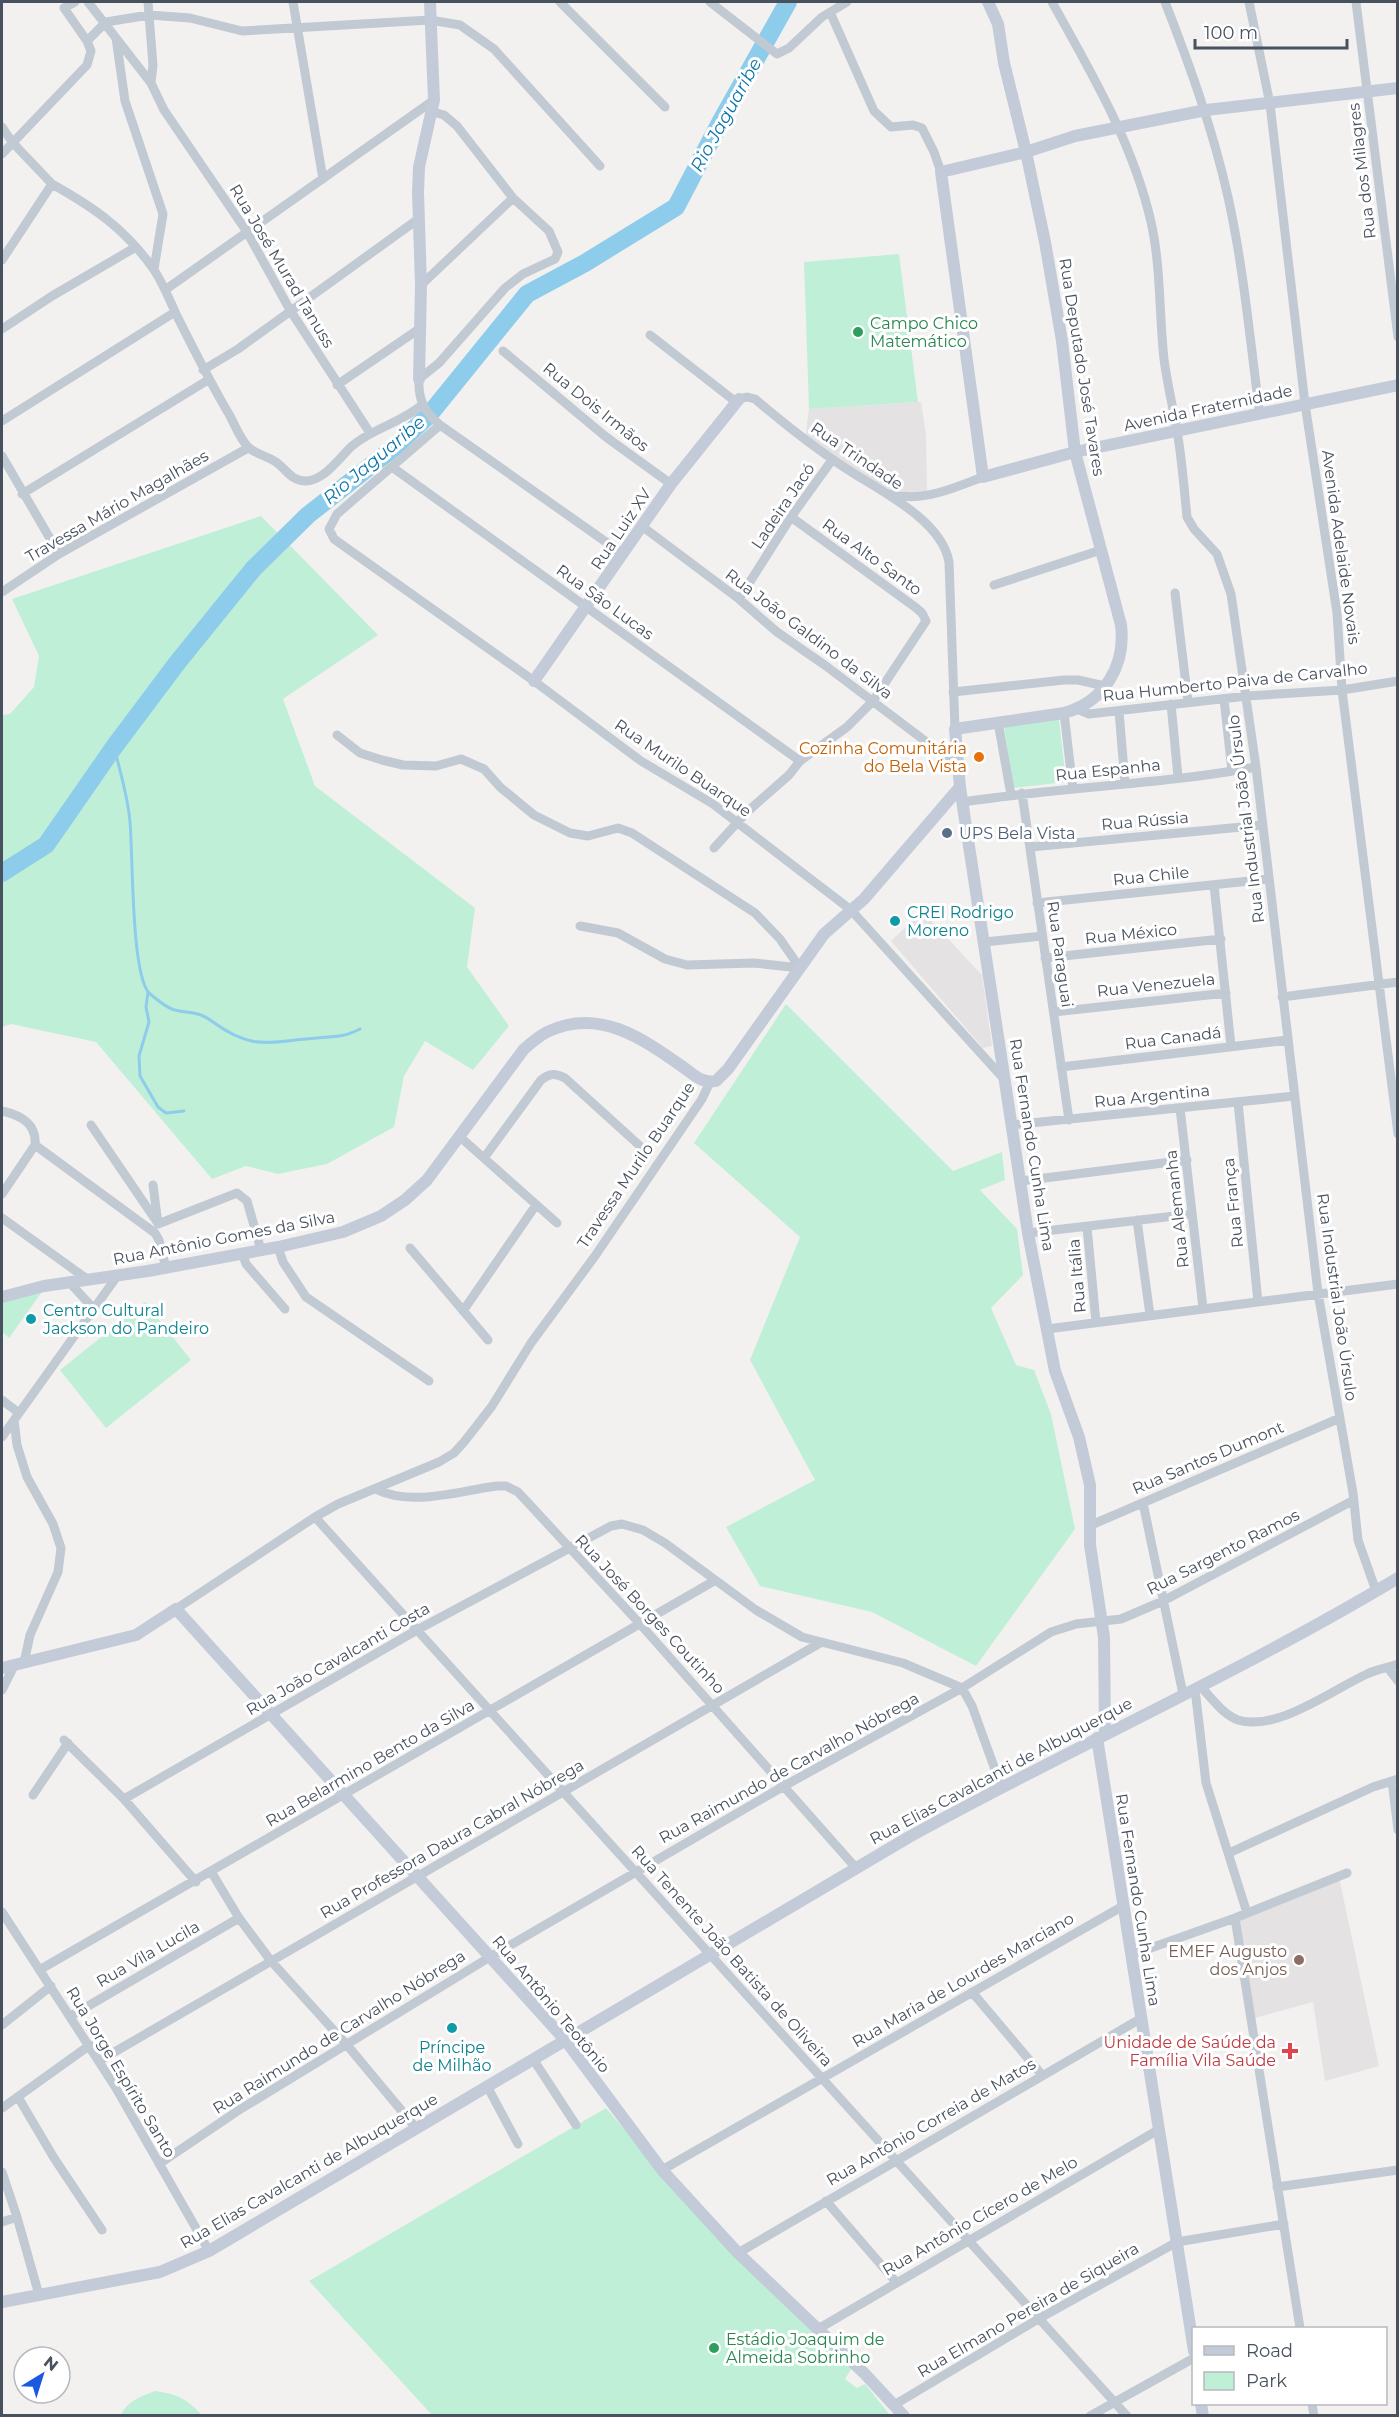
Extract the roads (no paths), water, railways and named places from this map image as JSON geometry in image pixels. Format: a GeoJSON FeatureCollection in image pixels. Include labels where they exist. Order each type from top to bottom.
{"type":"FeatureCollection","features":[{"type":"Feature","properties":{"kind":"street"},"geometry":{"type":"LineString","coordinates":[[2,154],[87,65],[91,51],[87,41],[64,8],[75,2]]}},
{"type":"Feature","properties":{"kind":"street","name":"Rua José Murad Tanuss"},"geometry":{"type":"LineString","coordinates":[[88,2],[106,22],[151,83],[164,110],[184,142],[247,232],[290,310],[370,433]]}},
{"type":"Feature","properties":{"kind":"street"},"geometry":{"type":"LineString","coordinates":[[148,2],[153,65],[151,83]]}},
{"type":"Feature","properties":{"kind":"street"},"geometry":{"type":"LineString","coordinates":[[293,2],[323,179]]}},
{"type":"Feature","properties":{"kind":"street"},"geometry":{"type":"LineString","coordinates":[[430,2],[434,106],[419,167],[417,220],[421,285],[419,379],[423,407],[437,422],[623,554]]}},
{"type":"Feature","properties":{"kind":"street"},"geometry":{"type":"LineString","coordinates":[[560,2],[665,107]]}},
{"type":"Feature","properties":{"kind":"street"},"geometry":{"type":"LineString","coordinates":[[710,2],[777,54],[783,53],[810,27],[848,2]]}},
{"type":"Feature","properties":{"kind":"street","name":"Rua Deputado José Tavares"},"geometry":{"type":"LineString","coordinates":[[988,2],[998,24],[1004,63],[1045,242],[1076,452],[1123,640],[1116,670],[1105,686],[1089,703],[1064,713]]}},
{"type":"Feature","properties":{"kind":"street","name":"Rua Industrial João Úrsulo"},"geometry":{"type":"LineString","coordinates":[[1053,2],[1118,126],[1151,223],[1164,359],[1178,432],[1187,517],[1194,529],[1217,554],[1227,578],[1256,766],[1318,1293],[1359,1540],[1376,1591]]}},
{"type":"Feature","properties":{"kind":"street"},"geometry":{"type":"LineString","coordinates":[[1165,2],[1206,110],[1228,197],[1241,263],[1260,415]]}},
{"type":"Feature","properties":{"kind":"street","name":"Avenida Adelaide Novais"},"geometry":{"type":"LineString","coordinates":[[1249,2],[1270,104],[1305,404],[1337,613],[1342,690],[1398,1134]]}},
{"type":"Feature","properties":{"kind":"street","name":"Rua dos Milagres"},"geometry":{"type":"LineString","coordinates":[[1356,2],[1398,337]]}},
{"type":"Feature","properties":{"kind":"street"},"geometry":{"type":"LineString","coordinates":[[830,12],[874,111],[891,127],[913,125],[922,128],[941,172],[983,477]]}},
{"type":"Feature","properties":{"kind":"street"},"geometry":{"type":"LineString","coordinates":[[87,41],[106,22],[149,15],[190,18],[242,31],[430,20],[460,25],[494,49],[600,166]]}},
{"type":"Feature","properties":{"kind":"street"},"geometry":{"type":"LineString","coordinates":[[116,35],[125,101],[163,214],[154,269]]}},
{"type":"Feature","properties":{"kind":"street"},"geometry":{"type":"LineString","coordinates":[[941,172],[1026,152],[1075,136],[1118,126],[1206,110],[1398,88]]}},
{"type":"Feature","properties":{"kind":"street"},"geometry":{"type":"LineString","coordinates":[[165,290],[323,179],[434,106]]}},
{"type":"Feature","properties":{"kind":"street"},"geometry":{"type":"LineString","coordinates":[[419,379],[439,363],[505,288],[523,274],[557,256],[557,247],[549,231],[513,198],[457,126],[434,106]]}},
{"type":"Feature","properties":{"kind":"street"},"geometry":{"type":"LineString","coordinates":[[2,127],[12,142],[52,184],[81,200],[122,230],[154,269],[208,380],[249,448],[277,463],[289,475],[306,481],[326,471],[370,433],[401,420],[423,407]]}},
{"type":"Feature","properties":{"kind":"street"},"geometry":{"type":"LineString","coordinates":[[2,260],[52,184]]}},
{"type":"Feature","properties":{"kind":"street"},"geometry":{"type":"LineString","coordinates":[[421,285],[513,198]]}},
{"type":"Feature","properties":{"kind":"street"},"geometry":{"type":"LineString","coordinates":[[203,370],[238,349],[417,220]]}},
{"type":"Feature","properties":{"kind":"street"},"geometry":{"type":"LineString","coordinates":[[2,329],[52,296],[136,247]]}},
{"type":"Feature","properties":{"kind":"street"},"geometry":{"type":"LineString","coordinates":[[2,420],[175,312]]}},
{"type":"Feature","properties":{"kind":"street"},"geometry":{"type":"LineString","coordinates":[[337,385],[419,328]]}},
{"type":"Feature","properties":{"kind":"street"},"geometry":{"type":"LineString","coordinates":[[650,335],[737,400]]}},
{"type":"Feature","properties":{"kind":"street","name":"Rua Dois Irmãos"},"geometry":{"type":"LineString","coordinates":[[503,351],[606,437],[671,484]]}},
{"type":"Feature","properties":{"kind":"street"},"geometry":{"type":"LineString","coordinates":[[22,494],[208,380]]}},
{"type":"Feature","properties":{"kind":"street","name":"Avenida Fraternidade"},"geometry":{"type":"LineString","coordinates":[[888,494],[901,497],[922,497],[983,477],[1076,452],[1398,386]]}},
{"type":"Feature","properties":{"kind":"street","name":"Rua Trindade"},"geometry":{"type":"LineString","coordinates":[[737,400],[747,397],[755,399],[832,460],[888,494],[934,533],[948,555]]}},
{"type":"Feature","properties":{"kind":"street","name":"Rua Luiz XV"},"geometry":{"type":"LineString","coordinates":[[534,681],[588,608],[671,484],[737,400]]}},
{"type":"Feature","properties":{"kind":"street"},"geometry":{"type":"LineString","coordinates":[[392,467],[437,422]]}},
{"type":"Feature","properties":{"kind":"street","name":"Travessa Mário Magalhães"},"geometry":{"type":"LineString","coordinates":[[2,592],[59,554],[249,448]]}},
{"type":"Feature","properties":{"kind":"street"},"geometry":{"type":"LineString","coordinates":[[2,456],[22,494],[59,554]]}},
{"type":"Feature","properties":{"kind":"street","name":"Ladeira Jacó"},"geometry":{"type":"LineString","coordinates":[[739,599],[791,517],[832,460]]}},
{"type":"Feature","properties":{"kind":"street","name":"Rua Murilo Buarque"},"geometry":{"type":"LineString","coordinates":[[392,467],[337,514],[329,529],[334,539],[534,681],[641,761],[713,804],[851,910],[1004,1079]]}},
{"type":"Feature","properties":{"kind":"street","name":"Rua São Lucas"},"geometry":{"type":"LineString","coordinates":[[392,467],[800,761]]}},
{"type":"Feature","properties":{"kind":"street","name":"Rua Alto Santo"},"geometry":{"type":"LineString","coordinates":[[791,517],[915,607],[926,618],[925,626],[873,701]]}},
{"type":"Feature","properties":{"kind":"street","name":"Rua João Galdino da Silva"},"geometry":{"type":"LineString","coordinates":[[643,527],[739,599],[777,632],[957,765]]}},
{"type":"Feature","properties":{"kind":"street"},"geometry":{"type":"LineString","coordinates":[[994,585],[1101,550]]}},
{"type":"Feature","properties":{"kind":"street","name":"Rua Fernando Cunha Lima"},"geometry":{"type":"LineString","coordinates":[[948,555],[953,692],[960,787],[1028,1233],[1055,1371],[1086,1464],[1091,1502],[1090,1545],[1103,1622],[1105,1654],[1101,1736],[1140,2019],[1192,2338]]}},
{"type":"Feature","properties":{"kind":"street"},"geometry":{"type":"LineString","coordinates":[[1175,593],[1188,702]]}},
{"type":"Feature","properties":{"kind":"street"},"geometry":{"type":"LineString","coordinates":[[953,692],[1064,680],[1088,681],[1105,686]]}},
{"type":"Feature","properties":{"kind":"street","name":"Rua Humberto Paiva de Carvalho"},"geometry":{"type":"LineString","coordinates":[[1077,709],[1089,714],[1247,696],[1342,690],[1398,681]]}},
{"type":"Feature","properties":{"kind":"street"},"geometry":{"type":"LineString","coordinates":[[1224,699],[1232,771]]}},
{"type":"Feature","properties":{"kind":"street"},"geometry":{"type":"LineString","coordinates":[[714,848],[737,822],[776,788],[800,761],[847,727],[873,701]]}},
{"type":"Feature","properties":{"kind":"street"},"geometry":{"type":"LineString","coordinates":[[1171,705],[1178,777]]}},
{"type":"Feature","properties":{"kind":"street"},"geometry":{"type":"LineString","coordinates":[[1119,711],[1125,783]]}},
{"type":"Feature","properties":{"kind":"street"},"geometry":{"type":"LineString","coordinates":[[955,729],[1064,713],[1073,789]]}},
{"type":"Feature","properties":{"kind":"street"},"geometry":{"type":"LineString","coordinates":[[998,722],[1011,795]]}},
{"type":"Feature","properties":{"kind":"street"},"geometry":{"type":"LineString","coordinates":[[337,735],[360,753],[403,765],[436,766],[461,759],[484,769],[500,787],[534,815],[570,833],[588,836],[618,828],[632,833],[755,913],[780,939],[800,968]]}},
{"type":"Feature","properties":{"kind":"street","name":"Rua Espanha"},"geometry":{"type":"LineString","coordinates":[[963,802],[1022,793],[1232,771],[1256,766]]}},
{"type":"Feature","properties":{"kind":"street","name":"Travessa Murilo Buarque"},"geometry":{"type":"LineString","coordinates":[[176,1609],[315,1517],[439,1462],[454,1453],[492,1406],[531,1343],[595,1256],[702,1099],[710,1082],[716,1081],[728,1069],[824,934],[864,899],[960,787]]}},
{"type":"Feature","properties":{"kind":"street","name":"Rua Paraguai"},"geometry":{"type":"LineString","coordinates":[[1022,793],[1069,1120]]}},
{"type":"Feature","properties":{"kind":"street","name":"Rua Rússia"},"geometry":{"type":"LineString","coordinates":[[1031,847],[1263,825]]}},
{"type":"Feature","properties":{"kind":"street","name":"Rua Chile"},"geometry":{"type":"LineString","coordinates":[[1037,903],[1269,879]]}},
{"type":"Feature","properties":{"kind":"street"},"geometry":{"type":"LineString","coordinates":[[1214,885],[1231,1046]]}},
{"type":"Feature","properties":{"kind":"street"},"geometry":{"type":"LineString","coordinates":[[580,926],[618,933],[665,959],[687,964],[754,963],[800,968]]}},
{"type":"Feature","properties":{"kind":"street"},"geometry":{"type":"LineString","coordinates":[[985,942],[1042,936]]}},
{"type":"Feature","properties":{"kind":"street","name":"Rua México"},"geometry":{"type":"LineString","coordinates":[[1045,958],[1221,939]]}},
{"type":"Feature","properties":{"kind":"street"},"geometry":{"type":"LineString","coordinates":[[1282,997],[1398,982]]}},
{"type":"Feature","properties":{"kind":"street","name":"Rua Venezuela"},"geometry":{"type":"LineString","coordinates":[[1053,1012],[1226,993]]}},
{"type":"Feature","properties":{"kind":"street","name":"Rua Antônio Gomes da Silva"},"geometry":{"type":"LineString","coordinates":[[2,1297],[69,1282],[166,1268],[278,1247],[343,1232],[381,1216],[405,1200],[427,1180],[524,1049],[546,1032],[591,1022],[609,1025],[637,1036],[702,1081],[710,1082]]}},
{"type":"Feature","properties":{"kind":"street","name":"Rua Canadá"},"geometry":{"type":"LineString","coordinates":[[1061,1067],[1288,1040]]}},
{"type":"Feature","properties":{"kind":"street"},"geometry":{"type":"LineString","coordinates":[[484,1158],[541,1080],[551,1074],[565,1078],[640,1146]]}},
{"type":"Feature","properties":{"kind":"street","name":"Rua Argentina"},"geometry":{"type":"LineString","coordinates":[[1012,1125],[1295,1096]]}},
{"type":"Feature","properties":{"kind":"street","name":"Rua França"},"geometry":{"type":"LineString","coordinates":[[1238,1102],[1258,1302]]}},
{"type":"Feature","properties":{"kind":"street","name":"Rua Alemanha"},"geometry":{"type":"LineString","coordinates":[[1180,1108],[1203,1308]]}},
{"type":"Feature","properties":{"kind":"street"},"geometry":{"type":"LineString","coordinates":[[2,1111],[26,1120],[32,1126],[35,1145],[2,1194]]}},
{"type":"Feature","properties":{"kind":"street"},"geometry":{"type":"LineString","coordinates":[[91,1125],[157,1229]]}},
{"type":"Feature","properties":{"kind":"street"},"geometry":{"type":"LineString","coordinates":[[459,1136],[557,1223]]}},
{"type":"Feature","properties":{"kind":"street"},"geometry":{"type":"LineString","coordinates":[[35,1145],[157,1229]]}},
{"type":"Feature","properties":{"kind":"street"},"geometry":{"type":"LineString","coordinates":[[1021,1181],[1187,1160]]}},
{"type":"Feature","properties":{"kind":"street"},"geometry":{"type":"LineString","coordinates":[[153,1185],[157,1229],[166,1268]]}},
{"type":"Feature","properties":{"kind":"street"},"geometry":{"type":"LineString","coordinates":[[157,1229],[237,1192],[247,1201],[261,1250]]}},
{"type":"Feature","properties":{"kind":"street"},"geometry":{"type":"LineString","coordinates":[[463,1311],[536,1205]]}},
{"type":"Feature","properties":{"kind":"street"},"geometry":{"type":"LineString","coordinates":[[1028,1233],[1192,1214]]}},
{"type":"Feature","properties":{"kind":"street"},"geometry":{"type":"LineString","coordinates":[[2,1218],[87,1279]]}},
{"type":"Feature","properties":{"kind":"street"},"geometry":{"type":"LineString","coordinates":[[1137,1220],[1150,1315]]}},
{"type":"Feature","properties":{"kind":"street","name":"Rua Itália"},"geometry":{"type":"LineString","coordinates":[[1087,1227],[1096,1322]]}},
{"type":"Feature","properties":{"kind":"street"},"geometry":{"type":"LineString","coordinates":[[278,1247],[283,1262],[306,1297],[429,1381]]}},
{"type":"Feature","properties":{"kind":"street"},"geometry":{"type":"LineString","coordinates":[[410,1248],[488,1340]]}},
{"type":"Feature","properties":{"kind":"street"},"geometry":{"type":"LineString","coordinates":[[242,1253],[246,1264],[285,1309]]}},
{"type":"Feature","properties":{"kind":"street"},"geometry":{"type":"LineString","coordinates":[[2,1437],[118,1275]]}},
{"type":"Feature","properties":{"kind":"street"},"geometry":{"type":"LineString","coordinates":[[69,1282],[94,1309]]}},
{"type":"Feature","properties":{"kind":"street"},"geometry":{"type":"LineString","coordinates":[[1047,1329],[1398,1284]]}},
{"type":"Feature","properties":{"kind":"street"},"geometry":{"type":"LineString","coordinates":[[2,1400],[16,1417],[17,1445],[27,1477],[53,1524],[61,1548],[58,1572],[2,1690]]}},
{"type":"Feature","properties":{"kind":"street","name":"Rua Santos Dumont"},"geometry":{"type":"LineString","coordinates":[[1089,1526],[1340,1418]]}},
{"type":"Feature","properties":{"kind":"street","name":"Rua José Borges Coutinho"},"geometry":{"type":"LineString","coordinates":[[375,1489],[396,1497],[411,1498],[506,1486],[518,1492],[641,1624],[856,1868]]}},
{"type":"Feature","properties":{"kind":"street","name":"Rua Sargento Ramos"},"geometry":{"type":"LineString","coordinates":[[1103,1622],[1121,1619],[1163,1601],[1354,1500]]}},
{"type":"Feature","properties":{"kind":"street"},"geometry":{"type":"LineString","coordinates":[[1143,1503],[1183,1694]]}},
{"type":"Feature","properties":{"kind":"street","name":"Rua Tenente João Batista de Oliveira"},"geometry":{"type":"LineString","coordinates":[[315,1517],[1127,2415]]}},
{"type":"Feature","properties":{"kind":"street","name":"Rua João Cavalcanti Costa"},"geometry":{"type":"LineString","coordinates":[[124,1799],[417,1630],[611,1526],[622,1524],[633,1526],[665,1543],[714,1581],[802,1637],[903,1663],[962,1688]]}},
{"type":"Feature","properties":{"kind":"street","name":"Rua Elias Cavalcanti de Albuquerque"},"geometry":{"type":"LineString","coordinates":[[2,2302],[160,2272],[209,2251],[856,1868],[1001,1786],[1198,1687],[1398,1578]]}},
{"type":"Feature","properties":{"kind":"street","name":"Rua Belarmino Bento da Silva"},"geometry":{"type":"LineString","coordinates":[[41,1970],[714,1581]]}},
{"type":"Feature","properties":{"kind":"street"},"geometry":{"type":"LineString","coordinates":[[13,1666],[136,1635],[176,1609]]}},
{"type":"Feature","properties":{"kind":"street","name":"Rua Antônio Teotônio"},"geometry":{"type":"LineString","coordinates":[[176,1609],[566,2041],[662,2170],[738,2253],[904,2415]]}},
{"type":"Feature","properties":{"kind":"street","name":"Rua Raimundo de Carvalho Nóbrega"},"geometry":{"type":"LineString","coordinates":[[159,2164],[238,2110],[490,1957],[784,1786],[962,1688],[1051,1632],[1076,1624],[1103,1622]]}},
{"type":"Feature","properties":{"kind":"street","name":"Rua Professora Daura Cabral Nóbrega"},"geometry":{"type":"LineString","coordinates":[[99,2061],[416,1875],[820,1643]]}},
{"type":"Feature","properties":{"kind":"street"},"geometry":{"type":"LineString","coordinates":[[1198,1687],[1230,1716],[1239,1720],[1255,1721],[1272,1719],[1293,1712],[1366,1674],[1393,1666],[1398,1681]]}},
{"type":"Feature","properties":{"kind":"street"},"geometry":{"type":"LineString","coordinates":[[1198,1687],[1204,1776],[1247,1913]]}},
{"type":"Feature","properties":{"kind":"street"},"geometry":{"type":"LineString","coordinates":[[962,1688],[972,1706],[1001,1786]]}},
{"type":"Feature","properties":{"kind":"street"},"geometry":{"type":"LineString","coordinates":[[33,1795],[66,1741],[124,1799],[196,1882]]}},
{"type":"Feature","properties":{"kind":"street"},"geometry":{"type":"LineString","coordinates":[[1229,1853],[1395,1780],[1398,1830]]}},
{"type":"Feature","properties":{"kind":"street"},"geometry":{"type":"LineString","coordinates":[[212,1873],[239,1918],[271,1961],[347,2045],[416,2128]]}},
{"type":"Feature","properties":{"kind":"street"},"geometry":{"type":"LineString","coordinates":[[1131,1955],[1235,1918],[1347,1874]]}},
{"type":"Feature","properties":{"kind":"street","name":"Rua Maria de Lourdes Marciano"},"geometry":{"type":"LineString","coordinates":[[662,2170],[1123,1906]]}},
{"type":"Feature","properties":{"kind":"street","name":"Rua Jorge Espírito Santo"},"geometry":{"type":"LineString","coordinates":[[2,1912],[90,2045],[209,2251]]}},
{"type":"Feature","properties":{"kind":"street","name":"Rua Vila Lucila"},"geometry":{"type":"LineString","coordinates":[[71,2016],[239,1918]]}},
{"type":"Feature","properties":{"kind":"street"},"geometry":{"type":"LineString","coordinates":[[1235,1918],[1300,2327]]}},
{"type":"Feature","properties":{"kind":"street"},"geometry":{"type":"LineString","coordinates":[[2,2025],[51,1986]]}},
{"type":"Feature","properties":{"kind":"street"},"geometry":{"type":"LineString","coordinates":[[972,1992],[1042,2075]]}},
{"type":"Feature","properties":{"kind":"street","name":"Rua Antônio Correia de Matos"},"geometry":{"type":"LineString","coordinates":[[738,2253],[1140,2019]]}},
{"type":"Feature","properties":{"kind":"street"},"geometry":{"type":"LineString","coordinates":[[2,2108],[90,2045]]}},
{"type":"Feature","properties":{"kind":"street"},"geometry":{"type":"LineString","coordinates":[[533,2059],[576,2125]]}},
{"type":"Feature","properties":{"kind":"street"},"geometry":{"type":"LineString","coordinates":[[487,2086],[518,2144]]}},
{"type":"Feature","properties":{"kind":"street"},"geometry":{"type":"LineString","coordinates":[[18,2097],[54,2158],[102,2230]]}},
{"type":"Feature","properties":{"kind":"street","name":"Rua Antônio Cícero de Melo"},"geometry":{"type":"LineString","coordinates":[[818,2329],[1158,2130]]}},
{"type":"Feature","properties":{"kind":"street"},"geometry":{"type":"LineString","coordinates":[[1277,2187],[1398,2170]]}},
{"type":"Feature","properties":{"kind":"street"},"geometry":{"type":"LineString","coordinates":[[2,2172],[39,2295]]}},
{"type":"Feature","properties":{"kind":"street"},"geometry":{"type":"LineString","coordinates":[[826,2201],[896,2282]]}},
{"type":"Feature","properties":{"kind":"street"},"geometry":{"type":"LineString","coordinates":[[2,2222],[17,2217]]}},
{"type":"Feature","properties":{"kind":"street","name":"Rua Elmano Pereira de Siqueira"},"geometry":{"type":"LineString","coordinates":[[894,2404],[1040,2318],[1177,2242],[1284,2224]]}},
{"type":"Feature","properties":{"kind":"street"},"geometry":{"type":"LineString","coordinates":[[1090,2415],[1192,2359]]}},
{"type":"Feature","properties":{"kind":"waterway","name":"Rio Jaguaribe"},"geometry":{"type":"LineString","coordinates":[[2,873],[46,845],[114,747],[177,663],[254,568],[308,515],[396,446],[429,415],[527,294],[585,263],[676,207],[788,2]]}},
{"type":"Feature","properties":{"kind":"waterway"},"geometry":{"type":"LineString","coordinates":[[114,747],[129,813],[136,939],[143,981],[149,993],[172,1009],[204,1016],[240,1038],[252,1041],[275,1042],[334,1037],[360,1029]]}},
{"type":"Feature","properties":{"kind":"waterway"},"geometry":{"type":"LineString","coordinates":[[148,992],[146,1007],[149,1022],[139,1056],[140,1076],[158,1107],[166,1113],[184,1111]]}},
{"type":"Feature","properties":{"kind":"place","name":"Campo Chico Matemático"},"geometry":{"type":"Point","coordinates":[858,332]}},
{"type":"Feature","properties":{"kind":"place","name":"Cozinha Comunitária do Bela Vista"},"geometry":{"type":"Point","coordinates":[979,757]}},
{"type":"Feature","properties":{"kind":"place","name":"UPS Bela Vista"},"geometry":{"type":"Point","coordinates":[947,833]}},
{"type":"Feature","properties":{"kind":"place","name":"CREI Rodrigo Moreno"},"geometry":{"type":"Point","coordinates":[895,921]}},
{"type":"Feature","properties":{"kind":"place","name":"Centro Cultural Jackson do Pandeiro"},"geometry":{"type":"Point","coordinates":[31,1319]}},
{"type":"Feature","properties":{"kind":"place","name":"EMEF Augusto dos Anjos"},"geometry":{"type":"Point","coordinates":[1299,1960]}},
{"type":"Feature","properties":{"kind":"place","name":"Príncipe de Milhão"},"geometry":{"type":"Point","coordinates":[452,2028]}},
{"type":"Feature","properties":{"kind":"place","name":"Unidade de Saúde da Família Vila Saúde"},"geometry":{"type":"Point","coordinates":[1290,2051]}},
{"type":"Feature","properties":{"kind":"place","name":"Estádio Joaquim de Almeida Sobrinho"},"geometry":{"type":"Point","coordinates":[714,2348]}}]}
